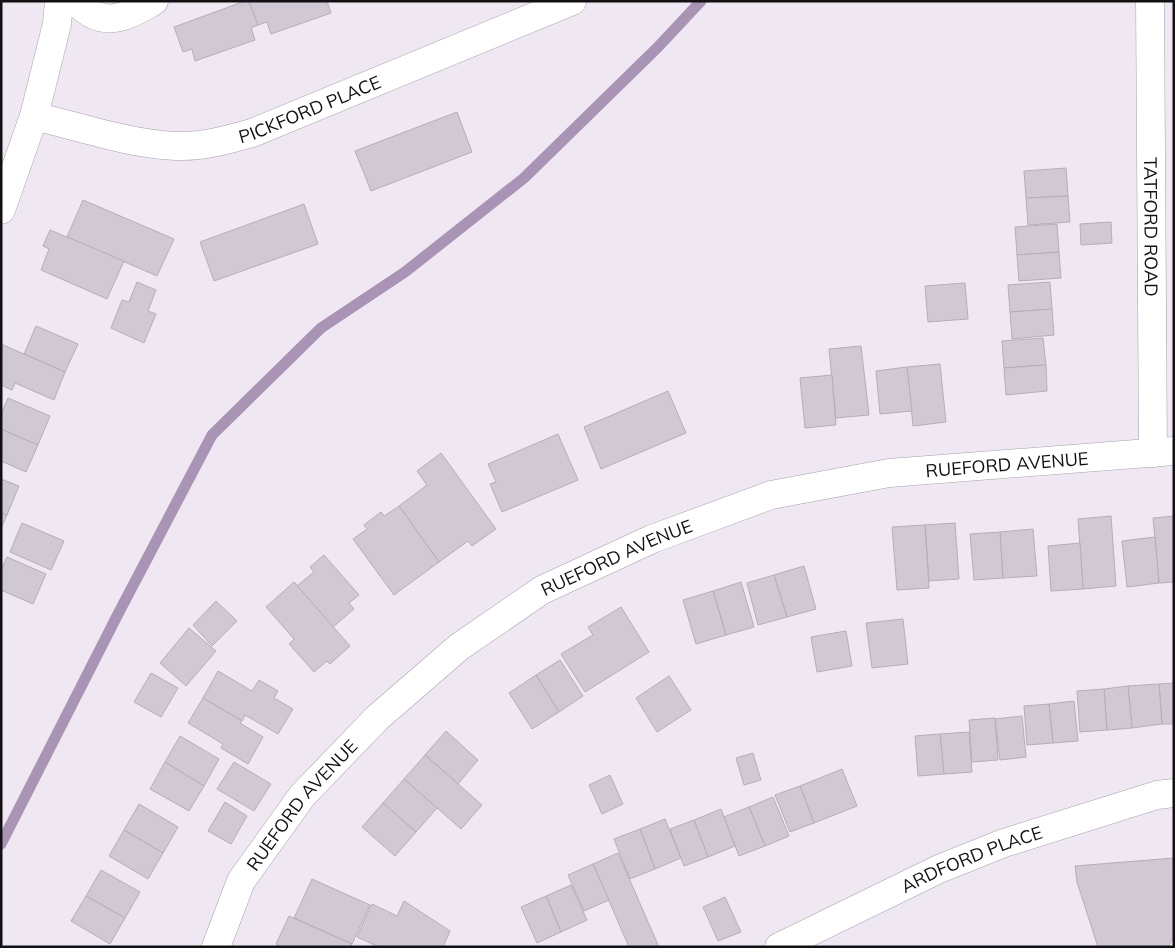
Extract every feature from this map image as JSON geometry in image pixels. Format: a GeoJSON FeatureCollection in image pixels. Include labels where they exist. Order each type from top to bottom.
{"type":"FeatureCollection","features":[{"type":"Feature","properties":{"kind":"street"},"geometry":{"type":"LineString","coordinates":[[1,210],[12,145],[34,116],[57,24],[59,1]]}},
{"type":"Feature","properties":{"kind":"street"},"geometry":{"type":"LineString","coordinates":[[74,1],[94,15],[112,20],[135,12],[154,1]]}},
{"type":"Feature","properties":{"kind":"street","name":"PICKFORD PLACE"},"geometry":{"type":"LineString","coordinates":[[34,116],[143,142],[178,146],[213,143],[252,133],[572,1]]}},
{"type":"Feature","properties":{"kind":"street","name":"TATFORD ROAD"},"geometry":{"type":"LineString","coordinates":[[1150,1],[1164,452]]}},
{"type":"Feature","properties":{"kind":"street","name":"RUEFORD AVENUE"},"geometry":{"type":"LineString","coordinates":[[216,947],[241,881],[302,796],[377,718],[452,654],[542,590],[652,539],[770,495],[888,473],[1164,452]]}},
{"type":"Feature","properties":{"kind":"street","name":"ARDFORD PLACE"},"geometry":{"type":"LineString","coordinates":[[778,947],[939,869],[1004,843],[1157,796],[1174,794]]}},
{"type":"Feature","properties":{"kind":"building"},"geometry":{"type":"Polygon","coordinates":[[[249,1],[258,25],[251,28],[255,40],[195,61],[192,49],[183,52],[174,27],[249,1]]]}},
{"type":"Feature","properties":{"kind":"building"},"geometry":{"type":"Polygon","coordinates":[[[249,1],[327,1],[331,13],[271,34],[267,22],[258,25],[249,1]]]}},
{"type":"Feature","properties":{"kind":"building"},"geometry":{"type":"Polygon","coordinates":[[[457,112],[472,152],[371,191],[355,151],[457,112]]]}},
{"type":"Feature","properties":{"kind":"building"},"geometry":{"type":"Polygon","coordinates":[[[1066,168],[1068,196],[1026,198],[1024,171],[1066,168]]]}},
{"type":"Feature","properties":{"kind":"building"},"geometry":{"type":"Polygon","coordinates":[[[1068,196],[1070,222],[1028,225],[1026,198],[1068,196]]]}},
{"type":"Feature","properties":{"kind":"building"},"geometry":{"type":"Polygon","coordinates":[[[83,200],[174,239],[157,276],[67,237],[83,200]]]}},
{"type":"Feature","properties":{"kind":"building"},"geometry":{"type":"Polygon","coordinates":[[[304,204],[318,244],[214,281],[200,242],[304,204]]]}},
{"type":"Feature","properties":{"kind":"building"},"geometry":{"type":"Polygon","coordinates":[[[1111,222],[1112,243],[1081,245],[1080,224],[1111,222]]]}},
{"type":"Feature","properties":{"kind":"building"},"geometry":{"type":"Polygon","coordinates":[[[1057,224],[1059,252],[1017,255],[1015,227],[1057,224]]]}},
{"type":"Feature","properties":{"kind":"building"},"geometry":{"type":"Polygon","coordinates":[[[50,230],[124,261],[107,299],[41,270],[49,249],[43,246],[50,230]]]}},
{"type":"Feature","properties":{"kind":"building"},"geometry":{"type":"Polygon","coordinates":[[[1059,252],[1061,278],[1019,281],[1017,255],[1059,252]]]}},
{"type":"Feature","properties":{"kind":"building"},"geometry":{"type":"Polygon","coordinates":[[[137,282],[156,290],[148,311],[156,314],[144,343],[111,328],[122,300],[129,302],[137,282]]]}},
{"type":"Feature","properties":{"kind":"building"},"geometry":{"type":"Polygon","coordinates":[[[1050,282],[1052,309],[1010,312],[1008,285],[1050,282]]]}},
{"type":"Feature","properties":{"kind":"building"},"geometry":{"type":"Polygon","coordinates":[[[965,283],[968,319],[928,322],[925,286],[965,283]]]}},
{"type":"Feature","properties":{"kind":"building"},"geometry":{"type":"Polygon","coordinates":[[[1052,309],[1054,335],[1012,339],[1010,312],[1052,309]]]}},
{"type":"Feature","properties":{"kind":"building"},"geometry":{"type":"Polygon","coordinates":[[[36,326],[78,344],[65,372],[24,354],[36,326]]]}},
{"type":"Feature","properties":{"kind":"building"},"geometry":{"type":"Polygon","coordinates":[[[1043,338],[1046,365],[1004,368],[1002,341],[1043,338]]]}},
{"type":"Feature","properties":{"kind":"building"},"geometry":{"type":"Polygon","coordinates":[[[1,344],[65,372],[54,400],[15,383],[12,390],[1,385],[1,344]]]}},
{"type":"Feature","properties":{"kind":"building"},"geometry":{"type":"Polygon","coordinates":[[[861,346],[869,415],[836,418],[829,349],[861,346]]]}},
{"type":"Feature","properties":{"kind":"building"},"geometry":{"type":"Polygon","coordinates":[[[940,364],[946,422],[913,426],[907,367],[940,364]]]}},
{"type":"Feature","properties":{"kind":"building"},"geometry":{"type":"Polygon","coordinates":[[[1046,365],[1047,391],[1006,395],[1004,368],[1046,365]]]}},
{"type":"Feature","properties":{"kind":"building"},"geometry":{"type":"Polygon","coordinates":[[[907,367],[912,411],[880,414],[876,371],[907,367]]]}},
{"type":"Feature","properties":{"kind":"building"},"geometry":{"type":"Polygon","coordinates":[[[832,375],[836,425],[805,428],[800,378],[832,375]]]}},
{"type":"Feature","properties":{"kind":"building"},"geometry":{"type":"Polygon","coordinates":[[[668,391],[686,433],[601,469],[584,427],[668,391]]]}},
{"type":"Feature","properties":{"kind":"building"},"geometry":{"type":"Polygon","coordinates":[[[8,398],[50,416],[38,445],[1,429],[1,415],[8,398]]]}},
{"type":"Feature","properties":{"kind":"building"},"geometry":{"type":"Polygon","coordinates":[[[1,429],[38,445],[26,472],[1,461],[1,429]]]}},
{"type":"Feature","properties":{"kind":"building"},"geometry":{"type":"Polygon","coordinates":[[[558,434],[578,480],[502,512],[490,484],[496,482],[488,464],[558,434]]]}},
{"type":"Feature","properties":{"kind":"building"},"geometry":{"type":"Polygon","coordinates":[[[441,453],[496,529],[472,546],[468,541],[439,562],[399,506],[427,485],[417,471],[441,453]]]}},
{"type":"Feature","properties":{"kind":"building"},"geometry":{"type":"Polygon","coordinates":[[[1,479],[19,486],[7,515],[1,513],[1,479]]]}},
{"type":"Feature","properties":{"kind":"building"},"geometry":{"type":"Polygon","coordinates":[[[399,506],[439,562],[394,595],[353,539],[367,529],[364,525],[381,512],[384,516],[399,506]]]}},
{"type":"Feature","properties":{"kind":"building"},"geometry":{"type":"Polygon","coordinates":[[[1,513],[7,515],[1,528],[1,513]]]}},
{"type":"Feature","properties":{"kind":"building"},"geometry":{"type":"Polygon","coordinates":[[[1111,516],[1116,586],[1083,589],[1078,519],[1111,516]]]}},
{"type":"Feature","properties":{"kind":"building"},"geometry":{"type":"Polygon","coordinates":[[[1174,516],[1174,582],[1159,583],[1153,518],[1174,516]]]}},
{"type":"Feature","properties":{"kind":"building"},"geometry":{"type":"Polygon","coordinates":[[[22,523],[64,541],[51,570],[10,552],[22,523]]]}},
{"type":"Feature","properties":{"kind":"building"},"geometry":{"type":"Polygon","coordinates":[[[955,523],[959,579],[929,581],[925,525],[955,523]]]}},
{"type":"Feature","properties":{"kind":"building"},"geometry":{"type":"Polygon","coordinates":[[[925,525],[929,588],[897,590],[892,527],[925,525]]]}},
{"type":"Feature","properties":{"kind":"building"},"geometry":{"type":"Polygon","coordinates":[[[1033,529],[1037,576],[1003,578],[1000,532],[1033,529]]]}},
{"type":"Feature","properties":{"kind":"building"},"geometry":{"type":"Polygon","coordinates":[[[1000,532],[1003,578],[974,580],[970,534],[1000,532]]]}},
{"type":"Feature","properties":{"kind":"building"},"geometry":{"type":"Polygon","coordinates":[[[1155,537],[1159,583],[1127,587],[1122,541],[1155,537]]]}},
{"type":"Feature","properties":{"kind":"building"},"geometry":{"type":"Polygon","coordinates":[[[1080,543],[1083,589],[1051,591],[1048,546],[1080,543]]]}},
{"type":"Feature","properties":{"kind":"building"},"geometry":{"type":"Polygon","coordinates":[[[324,555],[359,595],[349,603],[354,609],[333,627],[297,586],[314,572],[310,567],[324,555]]]}},
{"type":"Feature","properties":{"kind":"building"},"geometry":{"type":"Polygon","coordinates":[[[7,557],[46,574],[33,604],[1,590],[1,570],[7,557]]]}},
{"type":"Feature","properties":{"kind":"building"},"geometry":{"type":"Polygon","coordinates":[[[804,566],[816,609],[787,617],[774,575],[804,566]]]}},
{"type":"Feature","properties":{"kind":"building"},"geometry":{"type":"Polygon","coordinates":[[[774,575],[787,617],[758,625],[747,583],[774,575]]]}},
{"type":"Feature","properties":{"kind":"building"},"geometry":{"type":"Polygon","coordinates":[[[294,582],[350,646],[330,664],[327,661],[314,672],[289,644],[294,639],[266,607],[294,582]]]}},
{"type":"Feature","properties":{"kind":"building"},"geometry":{"type":"Polygon","coordinates":[[[741,582],[754,627],[726,635],[713,591],[741,582]]]}},
{"type":"Feature","properties":{"kind":"building"},"geometry":{"type":"Polygon","coordinates":[[[713,591],[726,635],[696,644],[683,600],[713,591]]]}},
{"type":"Feature","properties":{"kind":"building"},"geometry":{"type":"Polygon","coordinates":[[[216,601],[237,621],[212,646],[193,625],[216,601]]]}},
{"type":"Feature","properties":{"kind":"building"},"geometry":{"type":"Polygon","coordinates":[[[621,607],[649,652],[585,692],[561,654],[593,635],[588,627],[621,607]]]}},
{"type":"Feature","properties":{"kind":"building"},"geometry":{"type":"Polygon","coordinates":[[[903,619],[908,664],[872,668],[866,623],[903,619]]]}},
{"type":"Feature","properties":{"kind":"building"},"geometry":{"type":"Polygon","coordinates":[[[189,628],[216,651],[186,686],[160,663],[189,628]]]}},
{"type":"Feature","properties":{"kind":"building"},"geometry":{"type":"Polygon","coordinates":[[[846,631],[852,666],[817,672],[811,637],[846,631]]]}},
{"type":"Feature","properties":{"kind":"building"},"geometry":{"type":"Polygon","coordinates":[[[560,660],[583,696],[559,712],[536,675],[560,660]]]}},
{"type":"Feature","properties":{"kind":"building"},"geometry":{"type":"Polygon","coordinates":[[[218,671],[252,691],[259,680],[278,691],[274,698],[293,709],[278,734],[245,715],[242,721],[203,698],[218,671]]]}},
{"type":"Feature","properties":{"kind":"building"},"geometry":{"type":"Polygon","coordinates":[[[151,673],[178,688],[161,717],[134,702],[151,673]]]}},
{"type":"Feature","properties":{"kind":"building"},"geometry":{"type":"Polygon","coordinates":[[[536,675],[559,712],[532,729],[509,693],[536,675]]]}},
{"type":"Feature","properties":{"kind":"building"},"geometry":{"type":"Polygon","coordinates":[[[669,676],[691,710],[657,732],[636,698],[669,676]]]}},
{"type":"Feature","properties":{"kind":"building"},"geometry":{"type":"Polygon","coordinates":[[[1174,683],[1174,724],[1162,724],[1159,684],[1174,683]]]}},
{"type":"Feature","properties":{"kind":"building"},"geometry":{"type":"Polygon","coordinates":[[[1159,684],[1162,724],[1132,728],[1128,686],[1159,684]]]}},
{"type":"Feature","properties":{"kind":"building"},"geometry":{"type":"Polygon","coordinates":[[[1128,686],[1132,728],[1107,730],[1104,689],[1128,686]]]}},
{"type":"Feature","properties":{"kind":"building"},"geometry":{"type":"Polygon","coordinates":[[[1104,689],[1107,730],[1080,732],[1077,691],[1104,689]]]}},
{"type":"Feature","properties":{"kind":"building"},"geometry":{"type":"Polygon","coordinates":[[[203,698],[242,721],[240,723],[263,737],[248,764],[221,748],[223,744],[188,723],[203,698]]]}},
{"type":"Feature","properties":{"kind":"building"},"geometry":{"type":"Polygon","coordinates":[[[1074,701],[1078,741],[1053,743],[1049,704],[1074,701]]]}},
{"type":"Feature","properties":{"kind":"building"},"geometry":{"type":"Polygon","coordinates":[[[1049,704],[1053,743],[1027,745],[1024,706],[1049,704]]]}},
{"type":"Feature","properties":{"kind":"building"},"geometry":{"type":"Polygon","coordinates":[[[1022,716],[1026,757],[1000,760],[995,719],[1022,716]]]}},
{"type":"Feature","properties":{"kind":"building"},"geometry":{"type":"Polygon","coordinates":[[[995,718],[998,760],[972,762],[969,720],[995,718]]]}},
{"type":"Feature","properties":{"kind":"building"},"geometry":{"type":"Polygon","coordinates":[[[446,731],[478,760],[458,784],[425,755],[446,731]]]}},
{"type":"Feature","properties":{"kind":"building"},"geometry":{"type":"Polygon","coordinates":[[[969,732],[972,772],[944,774],[940,734],[969,732]]]}},
{"type":"Feature","properties":{"kind":"building"},"geometry":{"type":"Polygon","coordinates":[[[940,734],[944,774],[918,776],[915,736],[940,734]]]}},
{"type":"Feature","properties":{"kind":"building"},"geometry":{"type":"Polygon","coordinates":[[[180,736],[219,759],[204,786],[165,762],[180,736]]]}},
{"type":"Feature","properties":{"kind":"building"},"geometry":{"type":"Polygon","coordinates":[[[753,753],[761,780],[744,785],[736,758],[753,753]]]}},
{"type":"Feature","properties":{"kind":"building"},"geometry":{"type":"Polygon","coordinates":[[[425,755],[482,805],[461,829],[404,779],[425,755]]]}},
{"type":"Feature","properties":{"kind":"building"},"geometry":{"type":"Polygon","coordinates":[[[165,762],[204,786],[189,811],[150,789],[165,762]]]}},
{"type":"Feature","properties":{"kind":"building"},"geometry":{"type":"Polygon","coordinates":[[[234,762],[271,784],[254,811],[217,789],[234,762]]]}},
{"type":"Feature","properties":{"kind":"building"},"geometry":{"type":"Polygon","coordinates":[[[842,769],[857,806],[814,823],[800,786],[842,769]]]}},
{"type":"Feature","properties":{"kind":"building"},"geometry":{"type":"Polygon","coordinates":[[[610,775],[623,804],[602,814],[589,785],[610,775]]]}},
{"type":"Feature","properties":{"kind":"building"},"geometry":{"type":"Polygon","coordinates":[[[404,779],[437,808],[416,832],[383,803],[404,779]]]}},
{"type":"Feature","properties":{"kind":"building"},"geometry":{"type":"Polygon","coordinates":[[[800,786],[814,823],[790,832],[775,795],[800,786]]]}},
{"type":"Feature","properties":{"kind":"building"},"geometry":{"type":"Polygon","coordinates":[[[773,797],[789,836],[765,846],[749,807],[773,797]]]}},
{"type":"Feature","properties":{"kind":"building"},"geometry":{"type":"Polygon","coordinates":[[[225,802],[247,816],[231,844],[208,831],[225,802]]]}},
{"type":"Feature","properties":{"kind":"building"},"geometry":{"type":"Polygon","coordinates":[[[383,803],[416,832],[395,856],[362,827],[383,803]]]}},
{"type":"Feature","properties":{"kind":"building"},"geometry":{"type":"Polygon","coordinates":[[[139,804],[178,827],[163,853],[124,830],[139,804]]]}},
{"type":"Feature","properties":{"kind":"building"},"geometry":{"type":"Polygon","coordinates":[[[749,807],[765,846],[739,856],[724,817],[749,807]]]}},
{"type":"Feature","properties":{"kind":"building"},"geometry":{"type":"Polygon","coordinates":[[[721,809],[735,846],[708,857],[694,820],[721,809]]]}},
{"type":"Feature","properties":{"kind":"building"},"geometry":{"type":"Polygon","coordinates":[[[665,819],[681,858],[655,869],[640,829],[665,819]]]}},
{"type":"Feature","properties":{"kind":"building"},"geometry":{"type":"Polygon","coordinates":[[[694,820],[708,857],[684,866],[670,829],[694,820]]]}},
{"type":"Feature","properties":{"kind":"building"},"geometry":{"type":"Polygon","coordinates":[[[640,829],[655,869],[630,879],[614,839],[640,829]]]}},
{"type":"Feature","properties":{"kind":"building"},"geometry":{"type":"Polygon","coordinates":[[[124,830],[163,853],[148,879],[109,856],[124,830]]]}},
{"type":"Feature","properties":{"kind":"building"},"geometry":{"type":"Polygon","coordinates":[[[618,853],[659,947],[629,947],[593,864],[618,853]]]}},
{"type":"Feature","properties":{"kind":"building"},"geometry":{"type":"Polygon","coordinates":[[[1174,858],[1174,937],[1168,947],[1098,947],[1077,882],[1075,866],[1174,858]]]}},
{"type":"Feature","properties":{"kind":"building"},"geometry":{"type":"Polygon","coordinates":[[[593,864],[609,900],[584,911],[568,875],[593,864]]]}},
{"type":"Feature","properties":{"kind":"building"},"geometry":{"type":"Polygon","coordinates":[[[101,870],[140,892],[125,918],[86,896],[101,870]]]}},
{"type":"Feature","properties":{"kind":"building"},"geometry":{"type":"Polygon","coordinates":[[[312,879],[370,905],[352,944],[294,918],[312,879]]]}},
{"type":"Feature","properties":{"kind":"building"},"geometry":{"type":"Polygon","coordinates":[[[571,885],[587,920],[561,932],[546,896],[571,885]]]}},
{"type":"Feature","properties":{"kind":"building"},"geometry":{"type":"Polygon","coordinates":[[[86,896],[125,918],[110,944],[71,921],[86,896]]]}},
{"type":"Feature","properties":{"kind":"building"},"geometry":{"type":"Polygon","coordinates":[[[546,896],[561,932],[537,943],[521,907],[546,896]]]}},
{"type":"Feature","properties":{"kind":"building"},"geometry":{"type":"Polygon","coordinates":[[[725,897],[741,932],[718,941],[703,907],[725,897]]]}},
{"type":"Feature","properties":{"kind":"building"},"geometry":{"type":"Polygon","coordinates":[[[404,901],[450,931],[443,947],[379,947],[357,937],[372,904],[397,916],[404,901]]]}},
{"type":"Feature","properties":{"kind":"building"},"geometry":{"type":"Polygon","coordinates":[[[289,916],[352,944],[351,947],[281,947],[276,944],[289,916]]]}},
{"type":"Feature","properties":{"kind":"waterway"},"geometry":{"type":"LineString","coordinates":[[1,844],[212,435],[321,328],[405,272],[524,178],[658,47],[701,1]]}}]}
